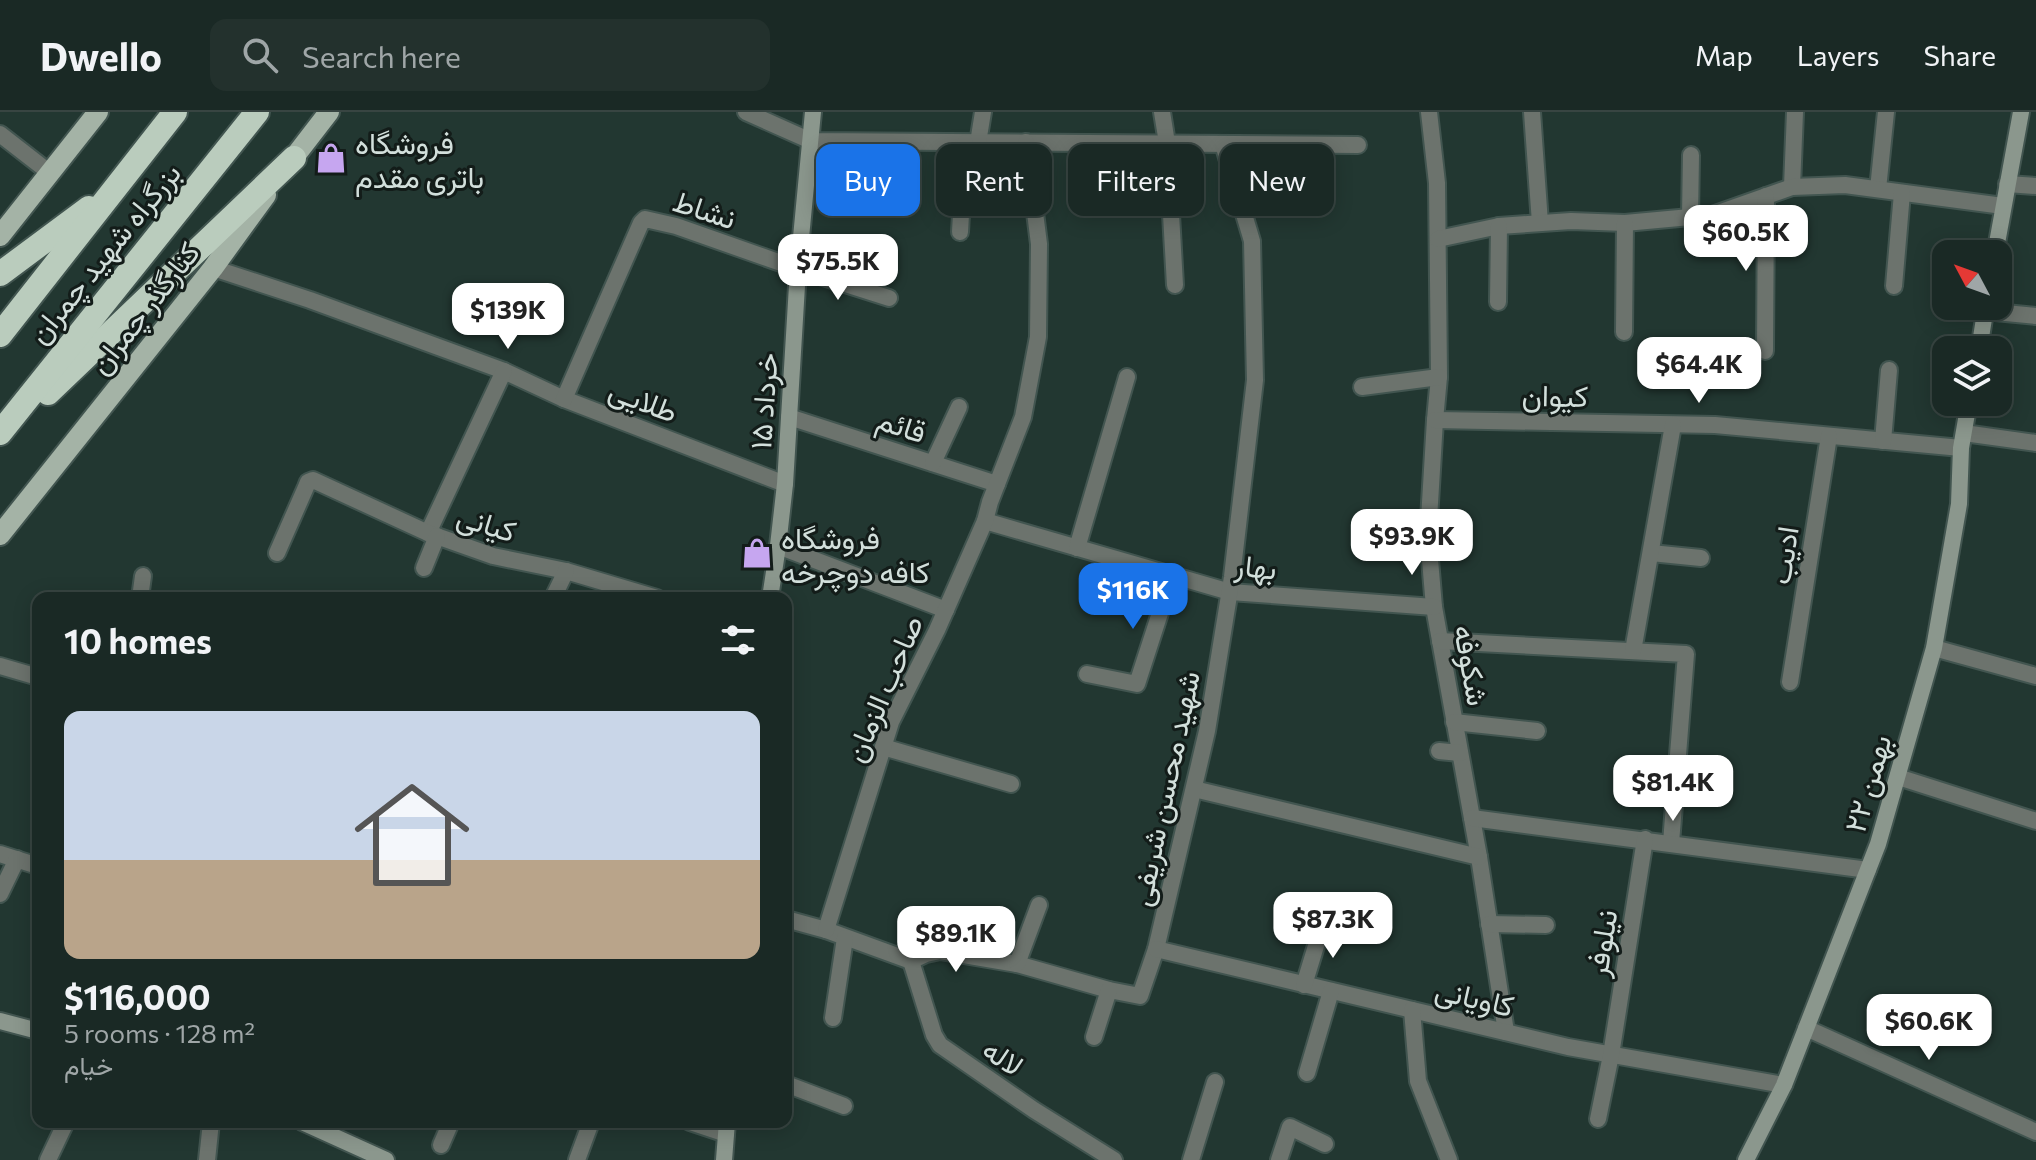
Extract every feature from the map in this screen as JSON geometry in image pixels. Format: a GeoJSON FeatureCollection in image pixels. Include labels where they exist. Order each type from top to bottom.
{"type":"FeatureCollection","features":[{"type":"Feature","properties":{"kind":"highway","name":"بزرگراه شهید چمران"},"geometry":{"type":"LineString","coordinates":[[0,335],[175,112]]}},
{"type":"Feature","properties":{"kind":"highway","name":"بزرگراه شهید چمران"},"geometry":{"type":"LineString","coordinates":[[0,433],[257,112]]}},
{"type":"Feature","properties":{"kind":"highway"},"geometry":{"type":"LineString","coordinates":[[0,439],[294,158]]}},
{"type":"Feature","properties":{"kind":"highway"},"geometry":{"type":"LineString","coordinates":[[0,274],[113,190]]}},
{"type":"Feature","properties":{"kind":"main road"},"geometry":{"type":"LineString","coordinates":[[0,236],[98,112]]}},
{"type":"Feature","properties":{"kind":"main road","name":"کنارگذر چمران"},"geometry":{"type":"LineString","coordinates":[[0,535],[213,268],[329,112]]}},
{"type":"Feature","properties":{"kind":"street"},"geometry":{"type":"LineString","coordinates":[[746,112],[811,141],[1223,144]]}},
{"type":"Feature","properties":{"kind":"street","name":"۱۵ خرداد"},"geometry":{"type":"LineString","coordinates":[[771,592],[785,484],[798,269],[813,112]]}},
{"type":"Feature","properties":{"kind":"street"},"geometry":{"type":"LineString","coordinates":[[960,232],[972,143],[983,112]]}},
{"type":"Feature","properties":{"kind":"street"},"geometry":{"type":"LineString","coordinates":[[1162,112],[1167,143],[1175,285]]}},
{"type":"Feature","properties":{"kind":"street","name":"شکوفه"},"geometry":{"type":"LineString","coordinates":[[1429,112],[1437,183],[1439,377],[1428,536],[1434,607],[1479,857],[1506,1032]]}},
{"type":"Feature","properties":{"kind":"street"},"geometry":{"type":"LineString","coordinates":[[1532,112],[1540,223]]}},
{"type":"Feature","properties":{"kind":"street"},"geometry":{"type":"LineString","coordinates":[[1792,187],[1795,112]]}},
{"type":"Feature","properties":{"kind":"street"},"geometry":{"type":"LineString","coordinates":[[1878,189],[1886,112]]}},
{"type":"Feature","properties":{"kind":"street"},"geometry":{"type":"LineString","coordinates":[[1997,240],[2021,112]]}},
{"type":"Feature","properties":{"kind":"street"},"geometry":{"type":"LineString","coordinates":[[0,134],[50,173]]}},
{"type":"Feature","properties":{"kind":"street","name":"صاحب الزمان"},"geometry":{"type":"LineString","coordinates":[[826,930],[891,722],[985,521],[1023,417],[1038,337],[1039,244],[1026,142]]}},
{"type":"Feature","properties":{"kind":"street"},"geometry":{"type":"LineString","coordinates":[[1334,145],[1358,145]]}},
{"type":"Feature","properties":{"kind":"street"},"geometry":{"type":"LineString","coordinates":[[1690,217],[1691,155]]}},
{"type":"Feature","properties":{"kind":"street"},"geometry":{"type":"LineString","coordinates":[[2007,184],[2036,186]]}},
{"type":"Feature","properties":{"kind":"street"},"geometry":{"type":"LineString","coordinates":[[1438,239],[1499,226],[1704,218],[1792,187],[1845,185],[2003,206]]}},
{"type":"Feature","properties":{"kind":"street"},"geometry":{"type":"LineString","coordinates":[[1894,286],[1902,193]]}},
{"type":"Feature","properties":{"kind":"street"},"geometry":{"type":"LineString","coordinates":[[1765,351],[1766,196]]}},
{"type":"Feature","properties":{"kind":"street","name":"شهید محسن شریفی"},"geometry":{"type":"LineString","coordinates":[[1109,990],[1140,996],[1156,949],[1207,731],[1230,592],[1255,380],[1252,241],[1245,216]]}},
{"type":"Feature","properties":{"kind":"street","name":"نشاط"},"geometry":{"type":"LineString","coordinates":[[564,399],[645,219],[676,226],[798,269]]}},
{"type":"Feature","properties":{"kind":"street"},"geometry":{"type":"LineString","coordinates":[[1624,332],[1625,223]]}},
{"type":"Feature","properties":{"kind":"street"},"geometry":{"type":"LineString","coordinates":[[1498,302],[1499,226]]}},
{"type":"Feature","properties":{"kind":"street","name":"طلایی"},"geometry":{"type":"LineString","coordinates":[[213,268],[504,371],[564,399],[785,484]]}},
{"type":"Feature","properties":{"kind":"street"},"geometry":{"type":"LineString","coordinates":[[798,269],[889,298]]}},
{"type":"Feature","properties":{"kind":"street"},"geometry":{"type":"LineString","coordinates":[[2012,313],[2036,316]]}},
{"type":"Feature","properties":{"kind":"street"},"geometry":{"type":"LineString","coordinates":[[1883,441],[1889,370]]}},
{"type":"Feature","properties":{"kind":"street"},"geometry":{"type":"LineString","coordinates":[[424,568],[433,534],[504,371]]}},
{"type":"Feature","properties":{"kind":"street"},"geometry":{"type":"LineString","coordinates":[[1077,548],[1127,377]]}},
{"type":"Feature","properties":{"kind":"street"},"geometry":{"type":"LineString","coordinates":[[1362,387],[1439,377]]}},
{"type":"Feature","properties":{"kind":"street"},"geometry":{"type":"LineString","coordinates":[[933,463],[959,407]]}},
{"type":"Feature","properties":{"kind":"street","name":"۲۲ بهمن"},"geometry":{"type":"LineString","coordinates":[[1747,1159],[1784,1085],[1878,844],[1898,777],[1934,648],[1959,504],[1966,416]]}},
{"type":"Feature","properties":{"kind":"street","name":"قائم"},"geometry":{"type":"LineString","coordinates":[[789,417],[997,484]]}},
{"type":"Feature","properties":{"kind":"street","name":"کیوان"},"geometry":{"type":"LineString","coordinates":[[1435,420],[1715,425],[1883,441],[2036,443]]}},
{"type":"Feature","properties":{"kind":"street"},"geometry":{"type":"LineString","coordinates":[[1633,651],[1673,425]]}},
{"type":"Feature","properties":{"kind":"street","name":"ادیب"},"geometry":{"type":"LineString","coordinates":[[1790,682],[1829,436]]}},
{"type":"Feature","properties":{"kind":"street","name":"کیانی"},"geometry":{"type":"LineString","coordinates":[[277,553],[308,482],[313,480],[433,534],[493,556],[566,571],[637,592]]}},
{"type":"Feature","properties":{"kind":"street","name":"بهار"},"geometry":{"type":"LineString","coordinates":[[985,521],[1230,592],[1434,607]]}},
{"type":"Feature","properties":{"kind":"street"},"geometry":{"type":"LineString","coordinates":[[778,546],[946,610]]}},
{"type":"Feature","properties":{"kind":"street"},"geometry":{"type":"LineString","coordinates":[[1651,553],[1701,558]]}},
{"type":"Feature","properties":{"kind":"street"},"geometry":{"type":"LineString","coordinates":[[556,592],[566,571]]}},
{"type":"Feature","properties":{"kind":"street"},"geometry":{"type":"LineString","coordinates":[[141,592],[143,576]]}},
{"type":"Feature","properties":{"kind":"street"},"geometry":{"type":"LineString","coordinates":[[1087,674],[1137,684],[1172,576]]}},
{"type":"Feature","properties":{"kind":"street"},"geometry":{"type":"LineString","coordinates":[[1440,641],[1686,654],[1671,843]]}},
{"type":"Feature","properties":{"kind":"street"},"geometry":{"type":"LineString","coordinates":[[1934,648],[2036,676]]}},
{"type":"Feature","properties":{"kind":"street"},"geometry":{"type":"LineString","coordinates":[[0,666],[32,675]]}},
{"type":"Feature","properties":{"kind":"street"},"geometry":{"type":"LineString","coordinates":[[1454,722],[1537,731]]}},
{"type":"Feature","properties":{"kind":"street"},"geometry":{"type":"LineString","coordinates":[[883,747],[1011,784]]}},
{"type":"Feature","properties":{"kind":"street"},"geometry":{"type":"LineString","coordinates":[[1439,751],[1460,753]]}},
{"type":"Feature","properties":{"kind":"street"},"geometry":{"type":"LineString","coordinates":[[1898,777],[2036,821]]}},
{"type":"Feature","properties":{"kind":"street"},"geometry":{"type":"LineString","coordinates":[[1194,789],[1479,857]]}},
{"type":"Feature","properties":{"kind":"street"},"geometry":{"type":"LineString","coordinates":[[1472,818],[1868,870]]}},
{"type":"Feature","properties":{"kind":"street","name":"نیلوفر"},"geometry":{"type":"LineString","coordinates":[[1598,1119],[1645,839]]}},
{"type":"Feature","properties":{"kind":"street"},"geometry":{"type":"LineString","coordinates":[[0,854],[32,864]]}},
{"type":"Feature","properties":{"kind":"street"},"geometry":{"type":"LineString","coordinates":[[0,894],[17,859]]}},
{"type":"Feature","properties":{"kind":"street"},"geometry":{"type":"LineString","coordinates":[[1017,964],[1039,905]]}},
{"type":"Feature","properties":{"kind":"street"},"geometry":{"type":"LineString","coordinates":[[792,921],[911,961],[940,951],[1017,964],[1109,990],[1094,1037]]}},
{"type":"Feature","properties":{"kind":"street"},"geometry":{"type":"LineString","coordinates":[[1304,985],[1323,923]]}},
{"type":"Feature","properties":{"kind":"street"},"geometry":{"type":"LineString","coordinates":[[1489,924],[1546,925]]}},
{"type":"Feature","properties":{"kind":"street"},"geometry":{"type":"LineString","coordinates":[[833,1018],[845,938]]}},
{"type":"Feature","properties":{"kind":"street","name":"کاویانی"},"geometry":{"type":"LineString","coordinates":[[1156,949],[1568,1047],[1784,1085]]}},
{"type":"Feature","properties":{"kind":"street","name":"لاله"},"geometry":{"type":"LineString","coordinates":[[911,961],[934,1035],[946,1051],[1114,1160]]}},
{"type":"Feature","properties":{"kind":"street"},"geometry":{"type":"LineString","coordinates":[[1307,1073],[1331,991]]}},
{"type":"Feature","properties":{"kind":"street"},"geometry":{"type":"LineString","coordinates":[[1412,1010],[1418,1081],[1442,1155]]}},
{"type":"Feature","properties":{"kind":"street"},"geometry":{"type":"LineString","coordinates":[[1,1020],[32,1029]]}},
{"type":"Feature","properties":{"kind":"street"},"geometry":{"type":"LineString","coordinates":[[1806,1028],[2036,1132]]}},
{"type":"Feature","properties":{"kind":"street"},"geometry":{"type":"LineString","coordinates":[[1191,1160],[1215,1082]]}},
{"type":"Feature","properties":{"kind":"street"},"geometry":{"type":"LineString","coordinates":[[792,1086],[844,1106]]}},
{"type":"Feature","properties":{"kind":"street"},"geometry":{"type":"LineString","coordinates":[[1279,1160],[1290,1127],[1325,1144]]}},
{"type":"Feature","properties":{"kind":"street"},"geometry":{"type":"LineString","coordinates":[[48,1160],[63,1128]]}},
{"type":"Feature","properties":{"kind":"street"},"geometry":{"type":"LineString","coordinates":[[207,1160],[210,1128]]}},
{"type":"Feature","properties":{"kind":"street"},"geometry":{"type":"LineString","coordinates":[[315,1128],[386,1160]]}},
{"type":"Feature","properties":{"kind":"street"},"geometry":{"type":"LineString","coordinates":[[441,1145],[448,1128]]}},
{"type":"Feature","properties":{"kind":"street"},"geometry":{"type":"LineString","coordinates":[[577,1160],[589,1128]]}},
{"type":"Feature","properties":{"kind":"street"},"geometry":{"type":"LineString","coordinates":[[724,1160],[726,1128]]}},
{"type":"Feature","properties":{"kind":"place","name":"فروشگاه باتری مقدم"},"geometry":{"type":"Point","coordinates":[331,158]}},
{"type":"Feature","properties":{"kind":"place","name":"فروشگاه کافه دوچرخه"},"geometry":{"type":"Point","coordinates":[757,553]}}]}
